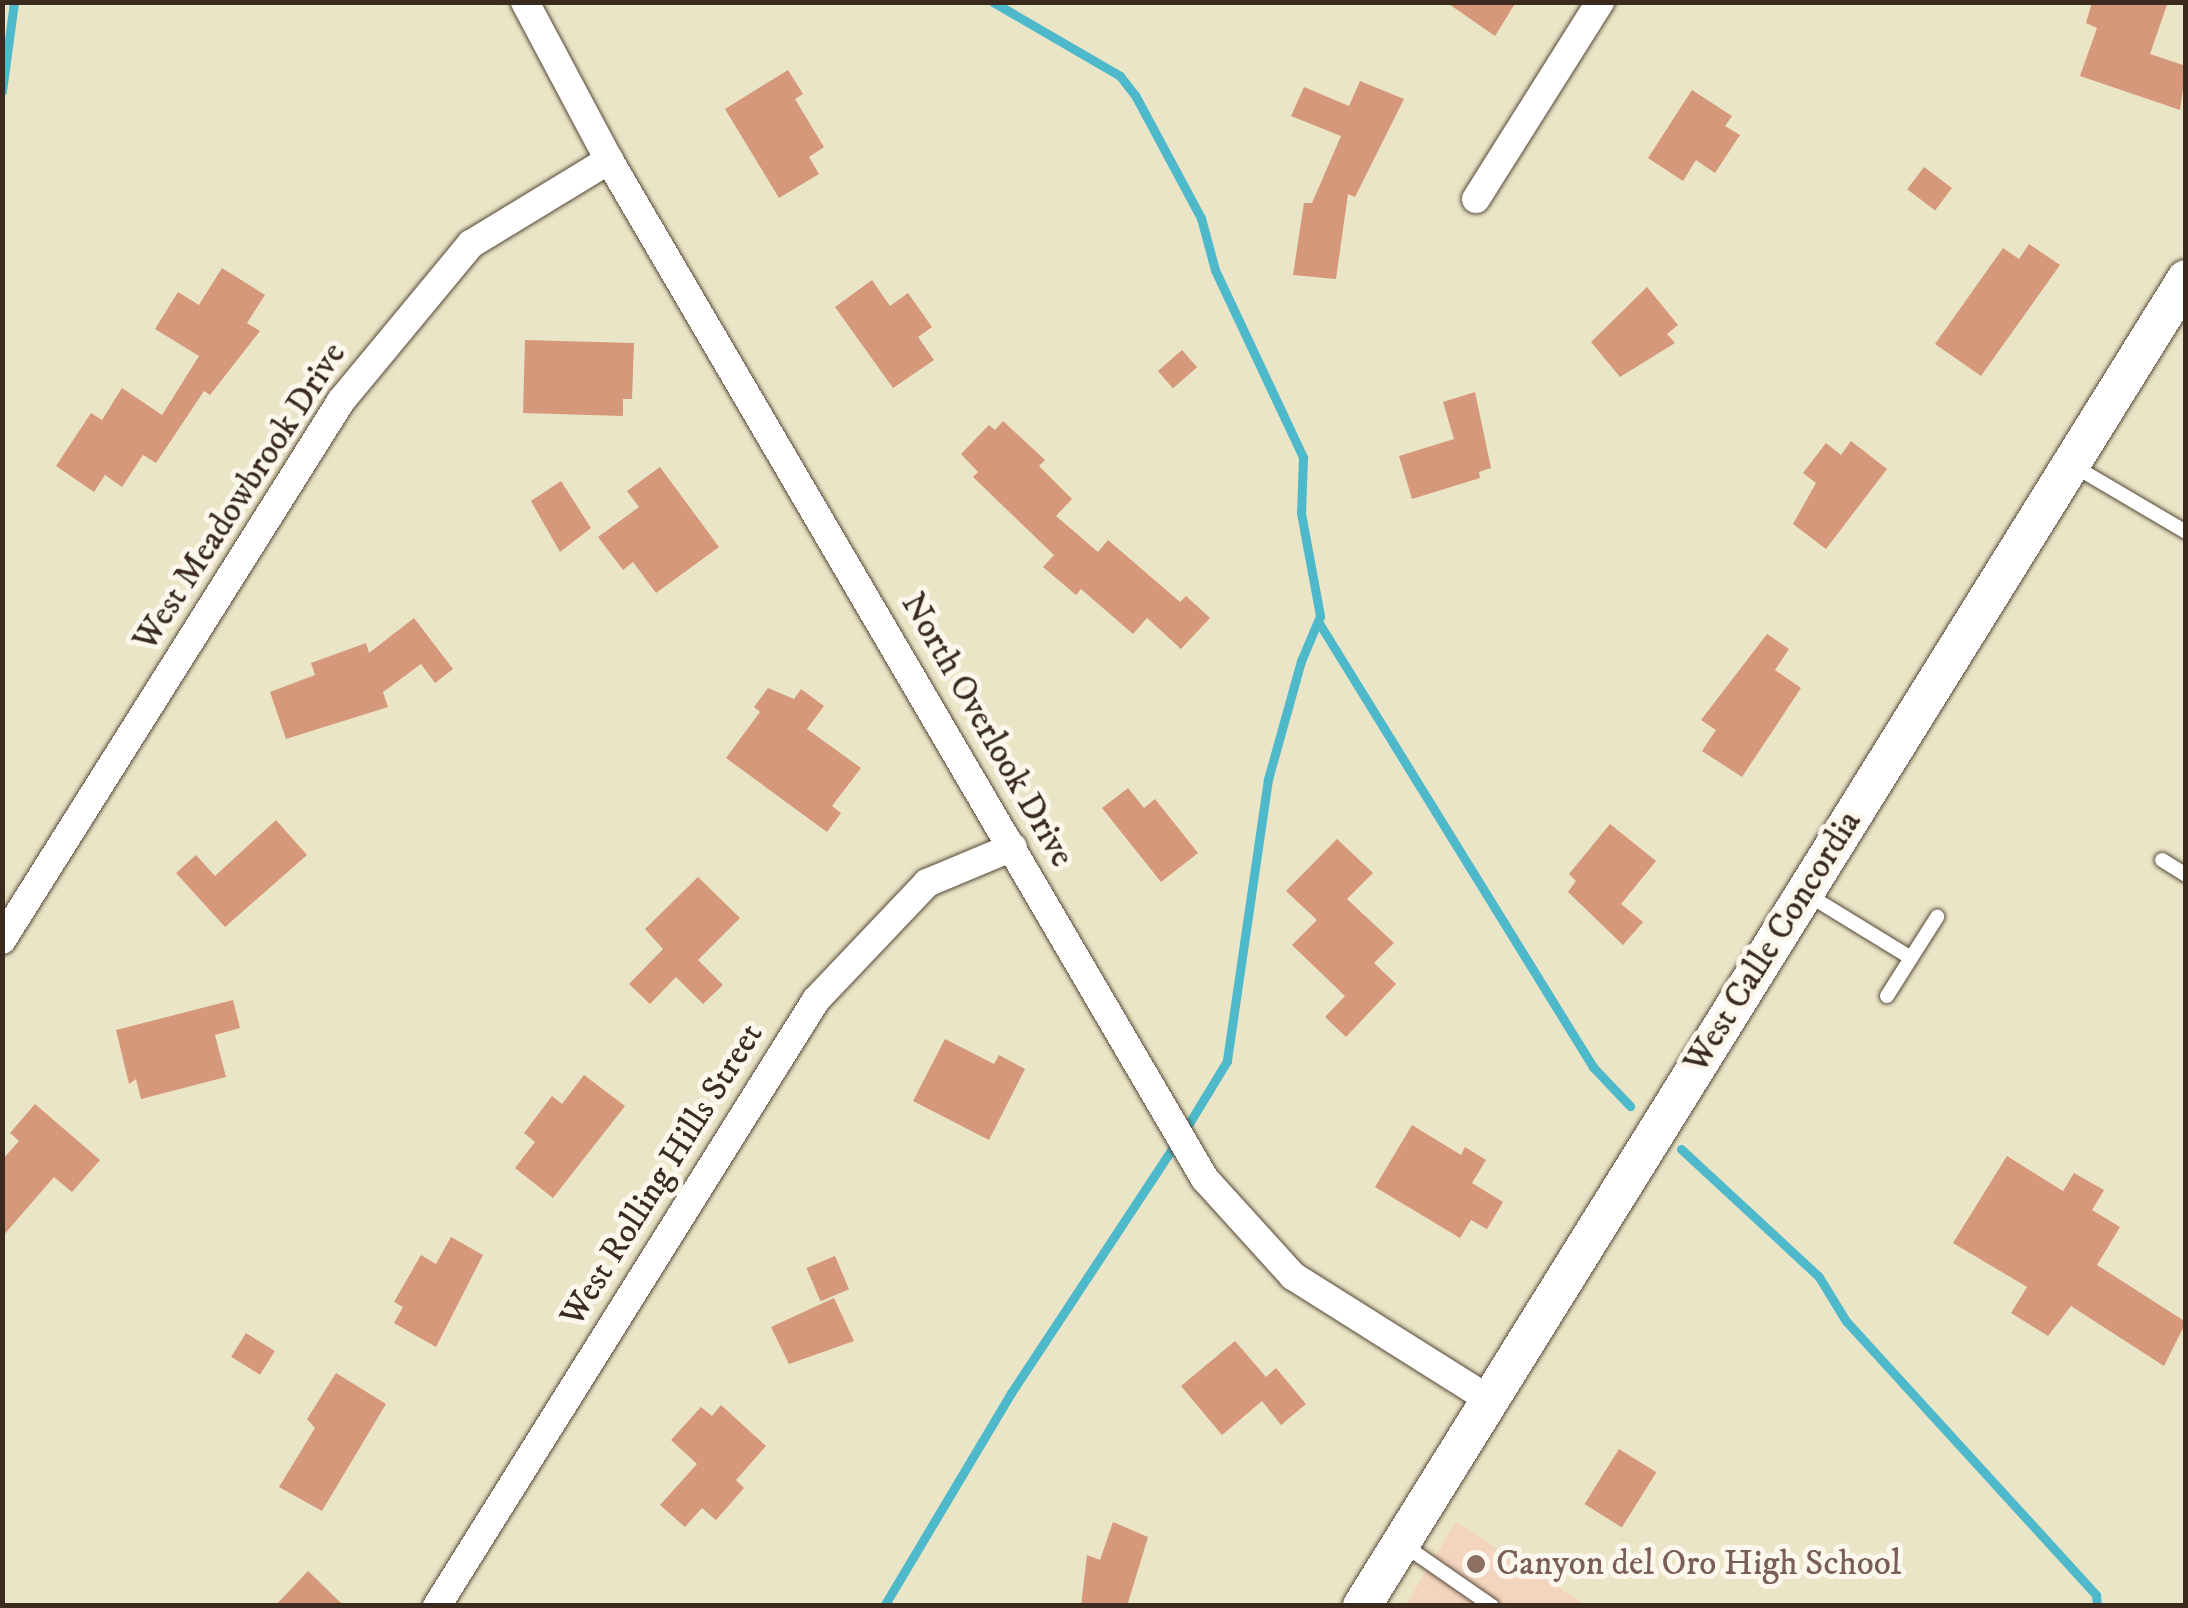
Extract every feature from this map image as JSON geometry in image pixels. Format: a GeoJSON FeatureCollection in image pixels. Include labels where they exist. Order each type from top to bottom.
{"type":"FeatureCollection","features":[{"type":"Feature","properties":{"kind":"street","name":"North Overlook Drive"},"geometry":{"type":"LineString","coordinates":[[525,2],[609,160],[1205,1179],[1292,1276],[1490,1400]]}},
{"type":"Feature","properties":{"kind":"street"},"geometry":{"type":"LineString","coordinates":[[1476,200],[1600,2]]}},
{"type":"Feature","properties":{"kind":"street","name":"West Meadowbrook Drive"},"geometry":{"type":"LineString","coordinates":[[2,940],[341,401],[471,244],[609,160]]}},
{"type":"Feature","properties":{"kind":"street","name":"West Calle Concordia"},"geometry":{"type":"LineString","coordinates":[[1362,1606],[2186,279]]}},
{"type":"Feature","properties":{"kind":"street","name":"West Rolling Hills Street"},"geometry":{"type":"LineString","coordinates":[[436,1606],[816,1000],[927,882],[1013,847]]}},
{"type":"Feature","properties":{"kind":"lane"},"geometry":{"type":"LineString","coordinates":[[2070,464],[2186,532]]}},
{"type":"Feature","properties":{"kind":"lane"},"geometry":{"type":"LineString","coordinates":[[2162,860],[2186,875]]}},
{"type":"Feature","properties":{"kind":"lane"},"geometry":{"type":"LineString","coordinates":[[1805,892],[1911,958]]}},
{"type":"Feature","properties":{"kind":"lane"},"geometry":{"type":"LineString","coordinates":[[1887,996],[1937,917]]}},
{"type":"Feature","properties":{"kind":"lane"},"geometry":{"type":"LineString","coordinates":[[1401,1543],[1483,1603]]}},
{"type":"Feature","properties":{"kind":"shaded area","name":"Canyon del Oro High School"},"geometry":{"type":"Polygon","coordinates":[[[1456,1522],[1586,1605],[1405,1606],[1456,1522]]]}},
{"type":"Feature","properties":{"kind":"building"},"geometry":{"type":"Polygon","coordinates":[[[1446,2],[1516,2],[1495,36],[1446,2]]]}},
{"type":"Feature","properties":{"kind":"building"},"geometry":{"type":"Polygon","coordinates":[[[2092,2],[2168,2],[2150,54],[2186,66],[2180,110],[2080,76],[2097,28],[2086,23],[2092,2]]]}},
{"type":"Feature","properties":{"kind":"building"},"geometry":{"type":"Polygon","coordinates":[[[788,70],[803,94],[795,99],[824,147],[809,157],[819,174],[779,198],[725,109],[788,70]]]}},
{"type":"Feature","properties":{"kind":"building"},"geometry":{"type":"Polygon","coordinates":[[[1360,81],[1404,99],[1355,197],[1348,194],[1336,279],[1293,275],[1304,203],[1312,203],[1341,136],[1291,116],[1304,87],[1349,106],[1360,81]]]}},
{"type":"Feature","properties":{"kind":"building"},"geometry":{"type":"Polygon","coordinates":[[[1692,90],[1732,116],[1725,126],[1740,135],[1715,173],[1696,160],[1683,181],[1648,158],[1692,90]]]}},
{"type":"Feature","properties":{"kind":"building"},"geometry":{"type":"Polygon","coordinates":[[[1924,167],[1952,188],[1935,210],[1907,189],[1924,167]]]}},
{"type":"Feature","properties":{"kind":"building"},"geometry":{"type":"Polygon","coordinates":[[[2029,244],[2060,265],[1981,376],[1935,344],[2003,248],[2019,259],[2029,244]]]}},
{"type":"Feature","properties":{"kind":"building"},"geometry":{"type":"Polygon","coordinates":[[[222,268],[265,295],[247,323],[260,331],[210,395],[204,391],[156,463],[143,455],[122,487],[105,475],[94,492],[56,466],[91,413],[102,420],[122,388],[162,415],[199,356],[155,329],[178,292],[199,305],[222,268]]]}},
{"type":"Feature","properties":{"kind":"building"},"geometry":{"type":"Polygon","coordinates":[[[872,280],[890,306],[908,293],[932,327],[918,337],[934,360],[893,388],[835,307],[872,280]]]}},
{"type":"Feature","properties":{"kind":"building"},"geometry":{"type":"Polygon","coordinates":[[[1647,287],[1678,325],[1667,334],[1675,343],[1620,377],[1591,342],[1647,287]]]}},
{"type":"Feature","properties":{"kind":"building"},"geometry":{"type":"Polygon","coordinates":[[[525,340],[634,343],[632,399],[623,399],[623,416],[523,413],[525,340]]]}},
{"type":"Feature","properties":{"kind":"building"},"geometry":{"type":"Polygon","coordinates":[[[1182,350],[1197,367],[1173,388],[1158,371],[1182,350]]]}},
{"type":"Feature","properties":{"kind":"building"},"geometry":{"type":"Polygon","coordinates":[[[1475,392],[1491,468],[1479,472],[1480,478],[1412,499],[1399,456],[1454,439],[1443,402],[1475,392]]]}},
{"type":"Feature","properties":{"kind":"building"},"geometry":{"type":"Polygon","coordinates":[[[1003,421],[1045,460],[1039,466],[1072,499],[1056,516],[1098,552],[1108,540],[1180,602],[1186,596],[1210,618],[1181,649],[1147,618],[1133,634],[1081,589],[1076,595],[1043,567],[1054,555],[973,477],[978,472],[961,454],[989,425],[995,430],[1003,421]]]}},
{"type":"Feature","properties":{"kind":"building"},"geometry":{"type":"Polygon","coordinates":[[[1851,441],[1887,469],[1826,549],[1793,524],[1816,483],[1803,473],[1826,443],[1841,455],[1851,441]]]}},
{"type":"Feature","properties":{"kind":"building"},"geometry":{"type":"Polygon","coordinates":[[[660,467],[719,547],[656,593],[633,562],[623,570],[598,537],[639,507],[627,491],[660,467]]]}},
{"type":"Feature","properties":{"kind":"building"},"geometry":{"type":"Polygon","coordinates":[[[561,481],[591,528],[560,552],[531,501],[561,481]]]}},
{"type":"Feature","properties":{"kind":"building"},"geometry":{"type":"Polygon","coordinates":[[[414,618],[453,669],[435,683],[421,664],[383,692],[388,707],[286,739],[270,692],[315,675],[311,663],[366,643],[369,653],[414,618]]]}},
{"type":"Feature","properties":{"kind":"building"},"geometry":{"type":"Polygon","coordinates":[[[1767,634],[1789,649],[1775,670],[1801,688],[1742,777],[1702,751],[1716,730],[1701,720],[1767,634]]]}},
{"type":"Feature","properties":{"kind":"building"},"geometry":{"type":"Polygon","coordinates":[[[768,688],[794,699],[801,689],[824,706],[807,729],[861,768],[832,806],[841,813],[827,832],[726,758],[760,712],[754,707],[768,688]]]}},
{"type":"Feature","properties":{"kind":"building"},"geometry":{"type":"Polygon","coordinates":[[[1128,788],[1144,808],[1155,799],[1198,853],[1161,882],[1102,808],[1128,788]]]}},
{"type":"Feature","properties":{"kind":"building"},"geometry":{"type":"Polygon","coordinates":[[[276,820],[307,855],[225,927],[176,873],[196,855],[215,876],[276,820]]]}},
{"type":"Feature","properties":{"kind":"building"},"geometry":{"type":"Polygon","coordinates":[[[1610,824],[1656,861],[1621,904],[1643,922],[1623,945],[1568,892],[1576,881],[1569,874],[1610,824]]]}},
{"type":"Feature","properties":{"kind":"building"},"geometry":{"type":"Polygon","coordinates":[[[1337,839],[1373,873],[1347,899],[1394,943],[1374,963],[1396,984],[1346,1037],[1325,1017],[1345,996],[1292,945],[1317,920],[1286,891],[1337,839]]]}},
{"type":"Feature","properties":{"kind":"building"},"geometry":{"type":"Polygon","coordinates":[[[698,877],[740,918],[698,960],[723,985],[703,1004],[676,977],[650,1004],[629,984],[663,949],[645,929],[698,877]]]}},
{"type":"Feature","properties":{"kind":"building"},"geometry":{"type":"Polygon","coordinates":[[[233,1000],[240,1028],[215,1035],[226,1077],[141,1099],[136,1079],[129,1084],[116,1030],[233,1000]]]}},
{"type":"Feature","properties":{"kind":"building"},"geometry":{"type":"Polygon","coordinates":[[[945,1039],[994,1064],[999,1055],[1025,1069],[989,1140],[913,1101],[945,1039]]]}},
{"type":"Feature","properties":{"kind":"building"},"geometry":{"type":"Polygon","coordinates":[[[584,1075],[625,1106],[553,1198],[515,1168],[535,1142],[524,1133],[552,1096],[562,1104],[584,1075]]]}},
{"type":"Feature","properties":{"kind":"building"},"geometry":{"type":"Polygon","coordinates":[[[35,1104],[100,1160],[72,1192],[54,1177],[2,1237],[2,1160],[19,1141],[10,1133],[35,1104]]]}},
{"type":"Feature","properties":{"kind":"building"},"geometry":{"type":"Polygon","coordinates":[[[1412,1125],[1461,1155],[1465,1147],[1486,1160],[1472,1183],[1503,1202],[1487,1229],[1471,1220],[1460,1238],[1375,1187],[1412,1125]]]}},
{"type":"Feature","properties":{"kind":"building"},"geometry":{"type":"Polygon","coordinates":[[[2007,1156],[2063,1191],[2074,1173],[2104,1190],[2092,1210],[2120,1227],[2097,1265],[2186,1322],[2164,1366],[2071,1306],[2048,1336],[2011,1313],[2027,1287],[1953,1243],[2007,1156]]]}},
{"type":"Feature","properties":{"kind":"building"},"geometry":{"type":"Polygon","coordinates":[[[451,1237],[483,1255],[436,1347],[394,1323],[403,1307],[394,1302],[421,1255],[436,1264],[451,1237]]]}},
{"type":"Feature","properties":{"kind":"building"},"geometry":{"type":"Polygon","coordinates":[[[835,1256],[849,1289],[821,1301],[806,1268],[835,1256]]]}},
{"type":"Feature","properties":{"kind":"building"},"geometry":{"type":"Polygon","coordinates":[[[834,1298],[854,1341],[789,1364],[771,1327],[834,1298]]]}},
{"type":"Feature","properties":{"kind":"building"},"geometry":{"type":"Polygon","coordinates":[[[246,1333],[275,1351],[260,1375],[231,1357],[246,1333]]]}},
{"type":"Feature","properties":{"kind":"building"},"geometry":{"type":"Polygon","coordinates":[[[1235,1341],[1266,1377],[1276,1368],[1306,1404],[1281,1425],[1262,1401],[1222,1435],[1181,1386],[1235,1341]]]}},
{"type":"Feature","properties":{"kind":"building"},"geometry":{"type":"Polygon","coordinates":[[[336,1373],[386,1404],[322,1511],[279,1487],[315,1428],[307,1419],[336,1373]]]}},
{"type":"Feature","properties":{"kind":"building"},"geometry":{"type":"Polygon","coordinates":[[[721,1405],[766,1446],[736,1480],[744,1488],[716,1520],[702,1508],[685,1527],[660,1505],[697,1464],[671,1440],[701,1407],[712,1416],[721,1405]]]}},
{"type":"Feature","properties":{"kind":"building"},"geometry":{"type":"Polygon","coordinates":[[[1619,1449],[1656,1472],[1622,1527],[1585,1504],[1619,1449]]]}},
{"type":"Feature","properties":{"kind":"building"},"geometry":{"type":"Polygon","coordinates":[[[1113,1522],[1148,1537],[1127,1606],[1081,1606],[1087,1555],[1100,1560],[1113,1522]]]}},
{"type":"Feature","properties":{"kind":"building"},"geometry":{"type":"Polygon","coordinates":[[[308,1571],[344,1606],[275,1606],[308,1571]]]}},
{"type":"Feature","properties":{"kind":"waterway"},"geometry":{"type":"LineString","coordinates":[[2,91],[14,2]]}},
{"type":"Feature","properties":{"kind":"waterway"},"geometry":{"type":"LineString","coordinates":[[993,2],[1120,76],[1135,95],[1201,218],[1215,270],[1303,457],[1301,513],[1320,616],[1301,661],[1268,779],[1227,1061],[1185,1130]]}},
{"type":"Feature","properties":{"kind":"waterway"},"geometry":{"type":"LineString","coordinates":[[1319,623],[1593,1067],[1630,1106]]}},
{"type":"Feature","properties":{"kind":"waterway"},"geometry":{"type":"LineString","coordinates":[[884,1606],[1011,1393],[1176,1143]]}},
{"type":"Feature","properties":{"kind":"waterway"},"geometry":{"type":"LineString","coordinates":[[1681,1149],[1819,1277],[1846,1321],[2096,1595],[2097,1606]]}},
{"type":"Feature","properties":{"kind":"place","name":"Canyon del Oro High School"},"geometry":{"type":"Point","coordinates":[1476,1564]}}]}
